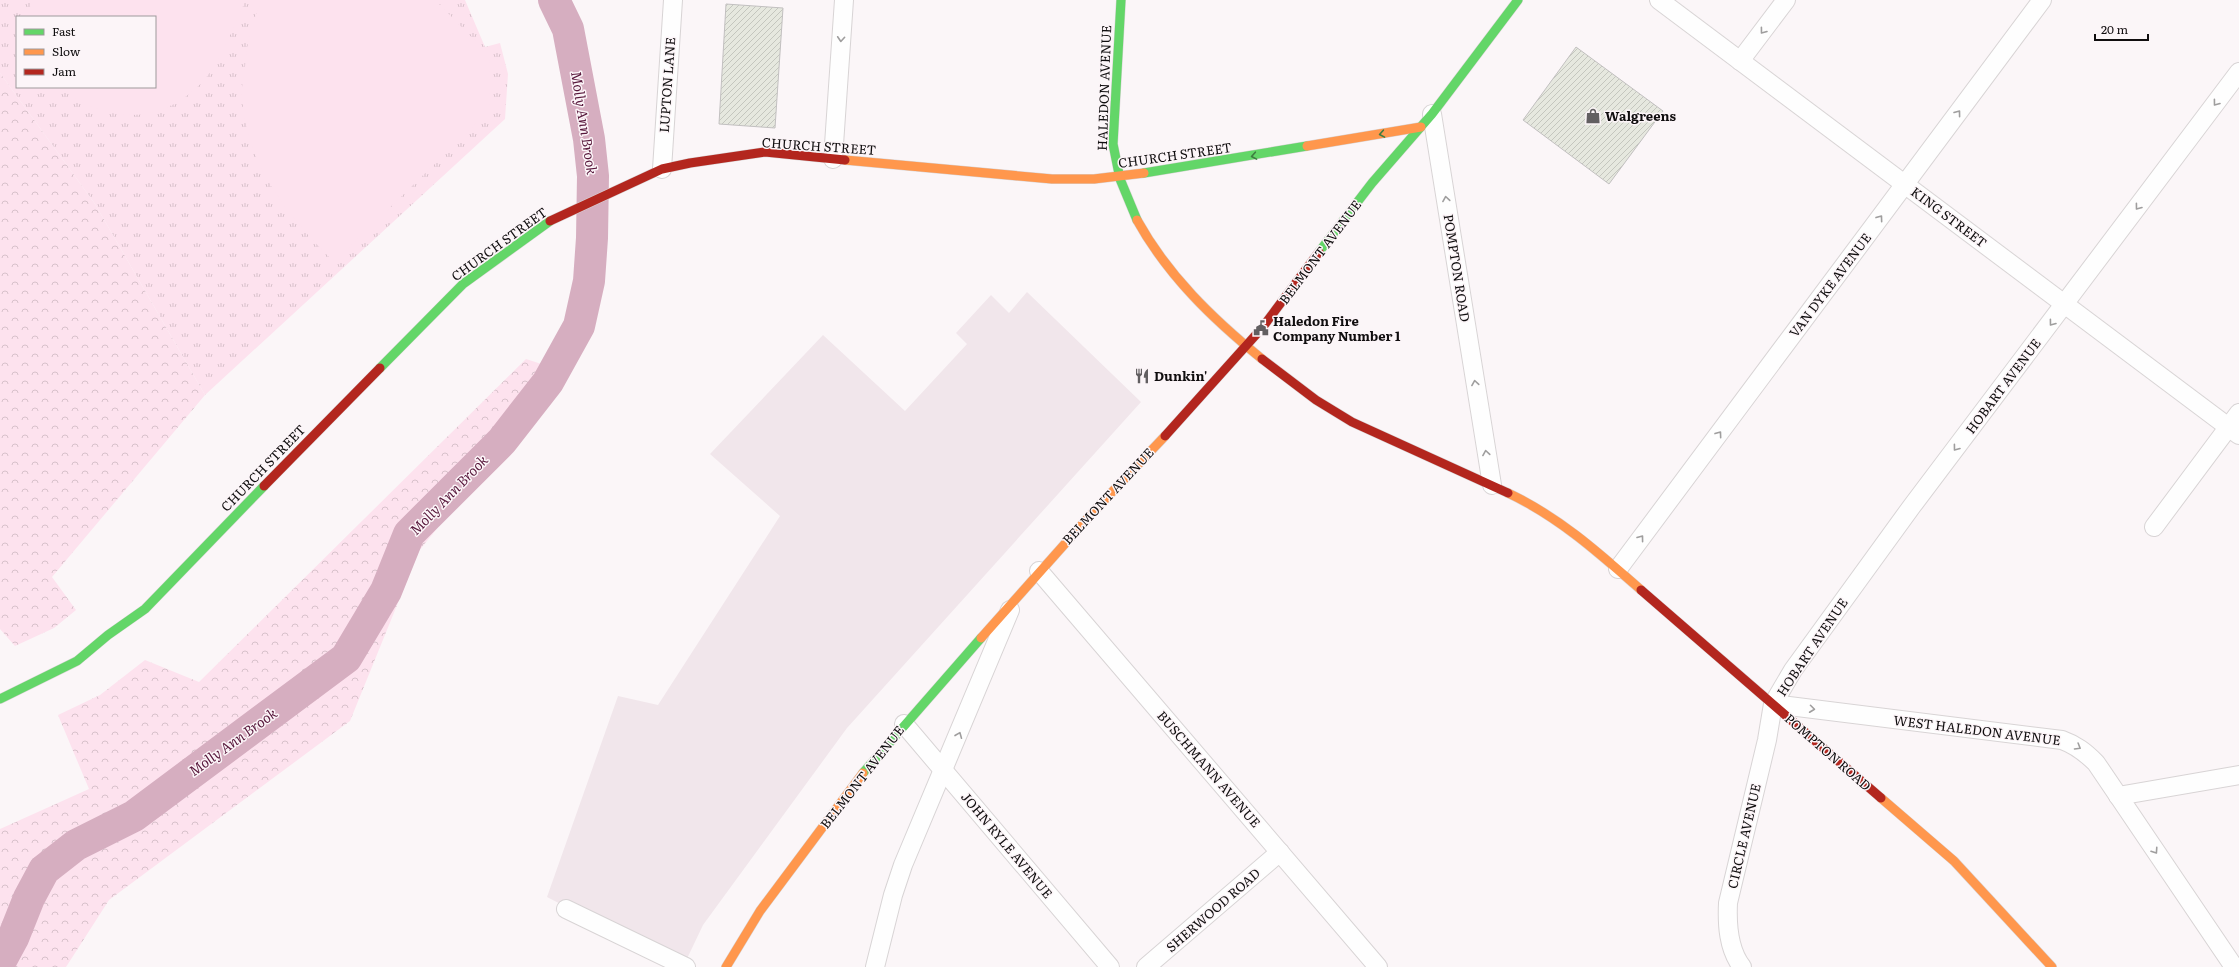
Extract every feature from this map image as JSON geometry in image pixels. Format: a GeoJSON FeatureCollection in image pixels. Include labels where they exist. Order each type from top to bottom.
{"type":"FeatureCollection","features":[{"type":"Feature","properties":{"kind":"main road","name":"HALEDON AVENUE"},"geometry":{"type":"LineString","coordinates":[[1121,0],[1113,144],[1119,177],[1147,238],[1172,274],[1220,326],[1246,346]]}},
{"type":"Feature","properties":{"kind":"main road","name":"BELMONT AVENUE"},"geometry":{"type":"LineString","coordinates":[[726,967],[760,911],[787,873],[878,754],[1039,571],[1246,346],[1372,183],[1426,121],[1518,0]]}},
{"type":"Feature","properties":{"kind":"main road","name":"CHURCH STREET"},"geometry":{"type":"LineString","coordinates":[[0,700],[76,662],[108,635],[145,609],[463,284],[542,225],[662,170],[690,163],[765,152],[1052,179],[1094,179],[1119,177],[1206,164],[1426,121]]}},
{"type":"Feature","properties":{"kind":"main road"},"geometry":{"type":"LineString","coordinates":[[1246,346],[1310,396],[1342,416],[1439,463],[1492,485]]}},
{"type":"Feature","properties":{"kind":"main road","name":"POMPTON ROAD"},"geometry":{"type":"LineString","coordinates":[[1492,485],[1530,502],[1553,516],[1618,570],[1954,861],[2052,967]]}},
{"type":"Feature","properties":{"kind":"street","name":"LUPTON LANE"},"geometry":{"type":"LineString","coordinates":[[662,170],[673,0]]}},
{"type":"Feature","properties":{"kind":"street"},"geometry":{"type":"LineString","coordinates":[[834,159],[844,0]]}},
{"type":"Feature","properties":{"kind":"street","name":"KING STREET"},"geometry":{"type":"LineString","coordinates":[[1659,0],[2066,304],[2236,425]]}},
{"type":"Feature","properties":{"kind":"street"},"geometry":{"type":"LineString","coordinates":[[1740,61],[1786,0]]}},
{"type":"Feature","properties":{"kind":"street","name":"VAN DYKE AVENUE"},"geometry":{"type":"LineString","coordinates":[[1618,570],[2042,0]]}},
{"type":"Feature","properties":{"kind":"street","name":"HOBART AVENUE"},"geometry":{"type":"LineString","coordinates":[[1773,704],[1793,670],[1912,506],[2066,304],[2239,72]]}},
{"type":"Feature","properties":{"kind":"street","name":"POMPTON ROAD"},"geometry":{"type":"LineString","coordinates":[[1426,121],[1492,485]]}},
{"type":"Feature","properties":{"kind":"street"},"geometry":{"type":"LineString","coordinates":[[2154,527],[2236,425]]}},
{"type":"Feature","properties":{"kind":"street","name":"BUSCHMANN AVENUE"},"geometry":{"type":"LineString","coordinates":[[1039,571],[1378,967]]}},
{"type":"Feature","properties":{"kind":"street","name":"BELMONT AVENUE"},"geometry":{"type":"LineString","coordinates":[[875,967],[893,895],[903,864],[944,771],[1014,600]]}},
{"type":"Feature","properties":{"kind":"street","name":"WEST HALEDON AVENUE"},"geometry":{"type":"LineString","coordinates":[[1773,704],[2062,740],[2084,750],[2096,763],[2234,967]]}},
{"type":"Feature","properties":{"kind":"street","name":"CIRCLE AVENUE"},"geometry":{"type":"LineString","coordinates":[[1742,967],[1731,945],[1728,925],[1728,902],[1767,740],[1773,704]]}},
{"type":"Feature","properties":{"kind":"street","name":"JOHN RYLE AVENUE"},"geometry":{"type":"LineString","coordinates":[[904,724],[1110,967]]}},
{"type":"Feature","properties":{"kind":"street"},"geometry":{"type":"LineString","coordinates":[[2118,796],[2239,775]]}},
{"type":"Feature","properties":{"kind":"street","name":"SHERWOOD ROAD"},"geometry":{"type":"LineString","coordinates":[[1146,967],[1280,852]]}},
{"type":"Feature","properties":{"kind":"street"},"geometry":{"type":"LineString","coordinates":[[566,909],[686,967]]}},
{"type":"Feature","properties":{"kind":"shaded area"},"geometry":{"type":"Polygon","coordinates":[[[1027,292],[1141,402],[847,728],[703,925],[683,967],[547,897],[618,696],[658,705],[780,516],[710,454],[823,335],[905,411],[967,344],[956,333],[991,295],[1009,313],[1027,292]]]}},
{"type":"Feature","properties":{"kind":"green space"},"geometry":{"type":"Polygon","coordinates":[[[0,0],[465,0],[485,47],[500,43],[508,74],[505,119],[205,395],[95,204],[0,73],[0,0]]]}},
{"type":"Feature","properties":{"kind":"green space"},"geometry":{"type":"Polygon","coordinates":[[[33,0],[246,0],[217,62],[205,79],[189,94],[172,105],[154,112],[135,115],[116,114],[97,109],[78,100],[62,88],[156,88],[156,16],[25,16],[33,0]]]}},
{"type":"Feature","properties":{"kind":"green space"},"geometry":{"type":"Polygon","coordinates":[[[263,0],[435,0],[489,55],[490,110],[334,262],[300,226],[272,188],[252,146],[245,122],[242,85],[247,49],[255,16],[263,0]]]}},
{"type":"Feature","properties":{"kind":"green space"},"geometry":{"type":"Polygon","coordinates":[[[0,73],[95,204],[205,395],[52,577],[76,610],[54,628],[15,646],[0,629],[0,73]]]}},
{"type":"Feature","properties":{"kind":"green space"},"geometry":{"type":"Polygon","coordinates":[[[526,359],[563,371],[419,551],[350,721],[109,900],[66,967],[0,967],[0,829],[89,789],[58,715],[100,695],[145,660],[199,682],[526,359]]]}},
{"type":"Feature","properties":{"kind":"building"},"geometry":{"type":"Polygon","coordinates":[[[726,4],[783,8],[775,128],[719,124],[726,4]]]}},
{"type":"Feature","properties":{"kind":"building","name":"Walgreens"},"geometry":{"type":"Polygon","coordinates":[[[1576,47],[1663,111],[1609,184],[1523,120],[1576,47]]]}},
{"type":"Feature","properties":{"kind":"waterway","name":"Molly Ann Brook"},"geometry":{"type":"LineString","coordinates":[[0,962],[13,938],[29,898],[44,870],[76,845],[134,816],[346,658],[386,591],[409,534],[502,441],[548,382],[579,326],[589,281],[592,238],[593,176],[589,139],[568,29],[554,0]]}},
{"type":"Feature","properties":{"kind":"traffic: fast"},"geometry":{"type":"LineString","coordinates":[[1121,0],[1113,144],[1120,179],[1137,220]]}},
{"type":"Feature","properties":{"kind":"traffic: fast"},"geometry":{"type":"LineString","coordinates":[[1319,252],[1372,183],[1432,114],[1518,0]]}},
{"type":"Feature","properties":{"kind":"traffic: fast"},"geometry":{"type":"LineString","coordinates":[[1144,173],[1307,146]]}},
{"type":"Feature","properties":{"kind":"traffic: fast"},"geometry":{"type":"LineString","coordinates":[[380,368],[463,284],[550,221]]}},
{"type":"Feature","properties":{"kind":"traffic: fast"},"geometry":{"type":"LineString","coordinates":[[0,699],[77,661],[108,635],[145,609],[264,486]]}},
{"type":"Feature","properties":{"kind":"traffic: fast"},"geometry":{"type":"LineString","coordinates":[[863,773],[981,638]]}},
{"type":"Feature","properties":{"kind":"traffic: slow"},"geometry":{"type":"LineString","coordinates":[[1307,146],[1421,127]]}},
{"type":"Feature","properties":{"kind":"traffic: slow"},"geometry":{"type":"LineString","coordinates":[[845,160],[1052,179],[1094,179],[1144,173]]}},
{"type":"Feature","properties":{"kind":"traffic: slow"},"geometry":{"type":"LineString","coordinates":[[1137,220],[1163,260],[1193,296],[1226,328],[1262,359]]}},
{"type":"Feature","properties":{"kind":"traffic: slow"},"geometry":{"type":"LineString","coordinates":[[981,638],[1095,510],[1165,436]]}},
{"type":"Feature","properties":{"kind":"traffic: slow"},"geometry":{"type":"LineString","coordinates":[[1508,493],[1561,524],[1594,549],[1641,590]]}},
{"type":"Feature","properties":{"kind":"traffic: slow"},"geometry":{"type":"LineString","coordinates":[[726,967],[760,911],[863,773]]}},
{"type":"Feature","properties":{"kind":"traffic: slow"},"geometry":{"type":"LineString","coordinates":[[1881,798],[1954,861],[2052,967]]}},
{"type":"Feature","properties":{"kind":"traffic: jam"},"geometry":{"type":"LineString","coordinates":[[550,221],[662,169],[690,163],[765,152],[845,160]]}},
{"type":"Feature","properties":{"kind":"traffic: jam"},"geometry":{"type":"LineString","coordinates":[[1165,436],[1262,328],[1319,252]]}},
{"type":"Feature","properties":{"kind":"traffic: jam"},"geometry":{"type":"LineString","coordinates":[[1262,359],[1316,400],[1352,422],[1508,493]]}},
{"type":"Feature","properties":{"kind":"traffic: jam"},"geometry":{"type":"LineString","coordinates":[[264,486],[380,368]]}},
{"type":"Feature","properties":{"kind":"traffic: jam"},"geometry":{"type":"LineString","coordinates":[[1641,590],[1881,798]]}},
{"type":"Feature","properties":{"kind":"place","name":"Walgreens"},"geometry":{"type":"Point","coordinates":[1593,116]}},
{"type":"Feature","properties":{"kind":"place","name":"Haledon Fire Company Number 1"},"geometry":{"type":"Point","coordinates":[1261,328]}},
{"type":"Feature","properties":{"kind":"place","name":"Dunkin'"},"geometry":{"type":"Point","coordinates":[1142,376]}}]}
